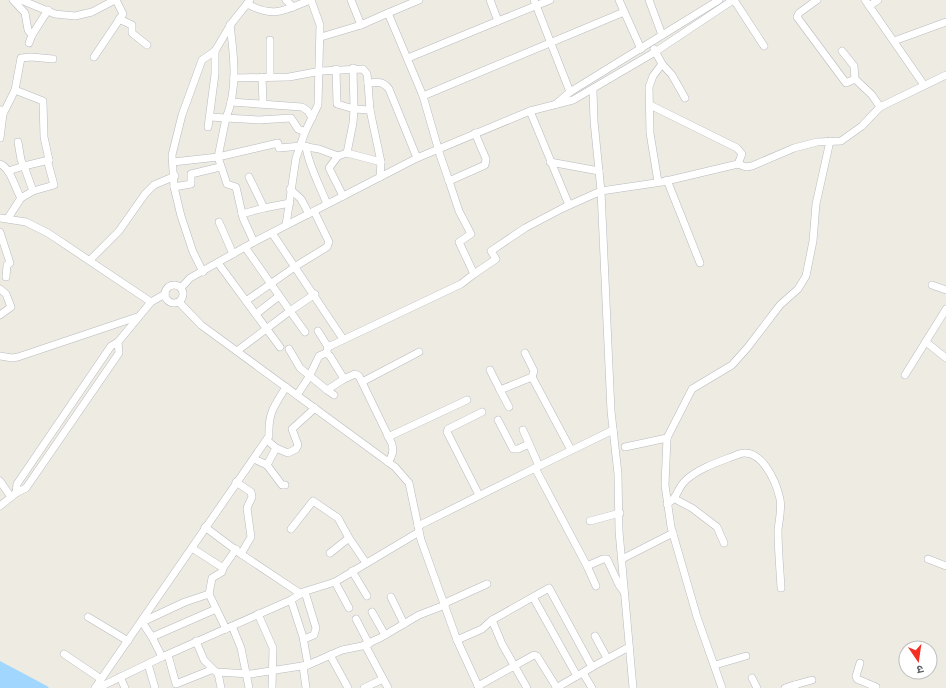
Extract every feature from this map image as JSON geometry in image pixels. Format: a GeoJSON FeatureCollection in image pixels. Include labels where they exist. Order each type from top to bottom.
{"type":"FeatureCollection","features":[{"type":"Feature","properties":{"kind":"street"},"geometry":{"type":"LineString","coordinates":[[13,0],[25,13],[28,30],[32,35]]}},
{"type":"Feature","properties":{"kind":"street"},"geometry":{"type":"LineString","coordinates":[[21,0],[55,14],[75,16],[92,12],[115,0],[124,12],[94,58]]}},
{"type":"Feature","properties":{"kind":"street"},"geometry":{"type":"LineString","coordinates":[[286,0],[293,7]]}},
{"type":"Feature","properties":{"kind":"street"},"geometry":{"type":"LineString","coordinates":[[203,272],[193,252],[181,216],[174,187],[175,176],[172,162],[172,155],[182,115],[202,60],[215,51],[230,25],[248,2],[259,10],[273,13],[311,0],[320,25],[321,37],[321,70],[318,105],[305,132],[303,146],[296,158],[290,189],[290,203],[286,225]]}},
{"type":"Feature","properties":{"kind":"street"},"geometry":{"type":"LineString","coordinates":[[352,0],[361,25]]}},
{"type":"Feature","properties":{"kind":"street"},"geometry":{"type":"LineString","coordinates":[[321,37],[361,25],[419,0]]}},
{"type":"Feature","properties":{"kind":"street"},"geometry":{"type":"LineString","coordinates":[[490,0],[498,21]]}},
{"type":"Feature","properties":{"kind":"street"},"geometry":{"type":"LineString","coordinates":[[408,58],[498,21],[535,3],[550,0]]}},
{"type":"Feature","properties":{"kind":"street"},"geometry":{"type":"LineString","coordinates":[[619,0],[641,49]]}},
{"type":"Feature","properties":{"kind":"street"},"geometry":{"type":"LineString","coordinates":[[649,0],[662,35]]}},
{"type":"Feature","properties":{"kind":"street"},"geometry":{"type":"LineString","coordinates":[[554,105],[570,92],[720,0]]}},
{"type":"Feature","properties":{"kind":"street"},"geometry":{"type":"LineString","coordinates":[[181,288],[190,278],[254,242],[417,158],[530,111],[573,100],[655,52],[734,0],[764,46]]}},
{"type":"Feature","properties":{"kind":"street"},"geometry":{"type":"LineString","coordinates":[[817,0],[799,13],[797,18],[846,83],[855,79]]}},
{"type":"Feature","properties":{"kind":"street"},"geometry":{"type":"LineString","coordinates":[[878,0],[867,3],[924,85]]}},
{"type":"Feature","properties":{"kind":"street"},"geometry":{"type":"LineString","coordinates":[[535,3],[570,92]]}},
{"type":"Feature","properties":{"kind":"street"},"geometry":{"type":"LineString","coordinates":[[29,43],[32,35],[48,10]]}},
{"type":"Feature","properties":{"kind":"street"},"geometry":{"type":"LineString","coordinates":[[423,96],[624,12]]}},
{"type":"Feature","properties":{"kind":"street"},"geometry":{"type":"LineString","coordinates":[[388,13],[423,96],[438,149],[459,211],[471,234],[459,242],[474,274]]}},
{"type":"Feature","properties":{"kind":"street"},"geometry":{"type":"LineString","coordinates":[[119,19],[132,25],[132,33],[147,45]]}},
{"type":"Feature","properties":{"kind":"street"},"geometry":{"type":"LineString","coordinates":[[894,41],[946,22]]}},
{"type":"Feature","properties":{"kind":"street"},"geometry":{"type":"LineString","coordinates":[[230,25],[234,78],[231,102],[218,157],[220,167],[223,169],[227,184],[236,187],[242,214],[254,242]]}},
{"type":"Feature","properties":{"kind":"street"},"geometry":{"type":"LineString","coordinates":[[270,40],[270,77]]}},
{"type":"Feature","properties":{"kind":"street"},"geometry":{"type":"LineString","coordinates":[[651,42],[662,64],[672,75],[685,98]]}},
{"type":"Feature","properties":{"kind":"street"},"geometry":{"type":"LineString","coordinates":[[208,127],[215,74],[215,51]]}},
{"type":"Feature","properties":{"kind":"street"},"geometry":{"type":"LineString","coordinates":[[842,51],[854,66],[855,79],[872,95],[880,107]]}},
{"type":"Feature","properties":{"kind":"street"},"geometry":{"type":"LineString","coordinates":[[0,138],[1,111],[15,90],[21,58],[31,57],[53,59]]}},
{"type":"Feature","properties":{"kind":"street"},"geometry":{"type":"LineString","coordinates":[[658,182],[650,133],[649,87],[653,76],[662,64]]}},
{"type":"Feature","properties":{"kind":"street"},"geometry":{"type":"LineString","coordinates":[[234,78],[289,77],[321,70],[354,68],[363,69],[367,74],[370,110],[381,162],[380,177]]}},
{"type":"Feature","properties":{"kind":"street"},"geometry":{"type":"LineString","coordinates":[[347,153],[353,123],[354,68]]}},
{"type":"Feature","properties":{"kind":"street"},"geometry":{"type":"LineString","coordinates":[[336,69],[337,104],[354,109],[370,110]]}},
{"type":"Feature","properties":{"kind":"street"},"geometry":{"type":"LineString","coordinates":[[297,395],[319,356],[327,350],[343,339],[461,284],[496,259],[491,251],[525,228],[569,205],[601,191],[658,182],[738,164],[746,167],[752,166],[794,148],[841,140],[862,126],[880,107],[908,95],[924,85],[946,75]]}},
{"type":"Feature","properties":{"kind":"street"},"geometry":{"type":"LineString","coordinates":[[262,78],[263,103]]}},
{"type":"Feature","properties":{"kind":"street"},"geometry":{"type":"LineString","coordinates":[[368,83],[384,83],[389,89],[417,158]]}},
{"type":"Feature","properties":{"kind":"street"},"geometry":{"type":"LineString","coordinates":[[8,218],[21,198],[33,191],[54,185],[48,163],[49,160],[44,137],[43,101],[15,90]]}},
{"type":"Feature","properties":{"kind":"street"},"geometry":{"type":"LineString","coordinates":[[592,90],[601,191],[613,430],[618,474],[620,513],[619,531],[633,688]]}},
{"type":"Feature","properties":{"kind":"street"},"geometry":{"type":"LineString","coordinates":[[231,102],[263,103],[302,107],[308,111],[312,118]]}},
{"type":"Feature","properties":{"kind":"street"},"geometry":{"type":"LineString","coordinates":[[650,105],[736,148],[742,154],[738,164]]}},
{"type":"Feature","properties":{"kind":"street"},"geometry":{"type":"LineString","coordinates":[[530,111],[569,205]]}},
{"type":"Feature","properties":{"kind":"street"},"geometry":{"type":"LineString","coordinates":[[210,117],[259,120],[291,118],[298,129],[305,132]]}},
{"type":"Feature","properties":{"kind":"street"},"geometry":{"type":"LineString","coordinates":[[449,181],[485,165],[486,159],[475,133]]}},
{"type":"Feature","properties":{"kind":"street"},"geometry":{"type":"LineString","coordinates":[[722,688],[697,617],[673,533],[665,485],[667,438],[692,388],[732,365],[748,347],[780,305],[798,289],[806,276],[813,241],[816,204],[830,141]]}},
{"type":"Feature","properties":{"kind":"street"},"geometry":{"type":"LineString","coordinates":[[18,142],[21,160],[33,191]]}},
{"type":"Feature","properties":{"kind":"street"},"geometry":{"type":"LineString","coordinates":[[172,162],[218,157],[278,143],[279,148],[303,146],[338,156],[347,153],[381,162]]}},
{"type":"Feature","properties":{"kind":"street"},"geometry":{"type":"LineString","coordinates":[[303,146],[327,204]]}},
{"type":"Feature","properties":{"kind":"street"},"geometry":{"type":"LineString","coordinates":[[338,156],[329,168],[343,196]]}},
{"type":"Feature","properties":{"kind":"street"},"geometry":{"type":"LineString","coordinates":[[8,171],[49,160]]}},
{"type":"Feature","properties":{"kind":"street"},"geometry":{"type":"LineString","coordinates":[[550,162],[599,171]]}},
{"type":"Feature","properties":{"kind":"street"},"geometry":{"type":"LineString","coordinates":[[0,164],[8,171],[21,198]]}},
{"type":"Feature","properties":{"kind":"street"},"geometry":{"type":"LineString","coordinates":[[174,187],[191,184],[191,174],[220,167]]}},
{"type":"Feature","properties":{"kind":"street"},"geometry":{"type":"LineString","coordinates":[[90,260],[119,232],[145,194],[154,186],[175,176]]}},
{"type":"Feature","properties":{"kind":"street"},"geometry":{"type":"LineString","coordinates":[[249,177],[264,208]]}},
{"type":"Feature","properties":{"kind":"street"},"geometry":{"type":"LineString","coordinates":[[667,180],[700,263]]}},
{"type":"Feature","properties":{"kind":"street"},"geometry":{"type":"LineString","coordinates":[[246,301],[329,245],[311,212],[301,199],[290,189]]}},
{"type":"Feature","properties":{"kind":"street"},"geometry":{"type":"LineString","coordinates":[[242,214],[290,203]]}},
{"type":"Feature","properties":{"kind":"street"},"geometry":{"type":"LineString","coordinates":[[0,218],[8,218],[26,222],[48,233],[151,302]]}},
{"type":"Feature","properties":{"kind":"street"},"geometry":{"type":"LineString","coordinates":[[219,222],[233,254]]}},
{"type":"Feature","properties":{"kind":"street"},"geometry":{"type":"LineString","coordinates":[[0,232],[10,263],[7,265],[6,277]]}},
{"type":"Feature","properties":{"kind":"street"},"geometry":{"type":"LineString","coordinates":[[272,233],[315,294],[343,339]]}},
{"type":"Feature","properties":{"kind":"street"},"geometry":{"type":"LineString","coordinates":[[245,247],[305,332]]}},
{"type":"Feature","properties":{"kind":"street"},"geometry":{"type":"LineString","coordinates":[[218,263],[280,347]]}},
{"type":"Feature","properties":{"kind":"street"},"geometry":{"type":"LineString","coordinates":[[0,506],[14,495],[17,484],[111,346],[118,342],[137,317],[151,302],[165,294],[170,286],[176,285],[181,288],[183,296],[179,302]]}},
{"type":"Feature","properties":{"kind":"street"},"geometry":{"type":"LineString","coordinates":[[932,285],[946,290]]}},
{"type":"Feature","properties":{"kind":"street"},"geometry":{"type":"LineString","coordinates":[[0,289],[6,294],[11,307],[0,315]]}},
{"type":"Feature","properties":{"kind":"street"},"geometry":{"type":"LineString","coordinates":[[165,294],[171,302],[179,302],[201,325],[395,467],[409,483],[419,529],[457,640],[478,687],[534,656],[537,656],[557,688],[607,658],[629,647]]}},
{"type":"Feature","properties":{"kind":"street"},"geometry":{"type":"LineString","coordinates":[[237,351],[265,328],[315,294]]}},
{"type":"Feature","properties":{"kind":"street"},"geometry":{"type":"LineString","coordinates":[[256,314],[279,296]]}},
{"type":"Feature","properties":{"kind":"street"},"geometry":{"type":"LineString","coordinates":[[905,375],[946,309]]}},
{"type":"Feature","properties":{"kind":"street"},"geometry":{"type":"LineString","coordinates":[[0,356],[12,358],[18,357],[137,317]]}},
{"type":"Feature","properties":{"kind":"street"},"geometry":{"type":"LineString","coordinates":[[318,331],[330,356],[344,379]]}},
{"type":"Feature","properties":{"kind":"street"},"geometry":{"type":"LineString","coordinates":[[926,342],[946,358]]}},
{"type":"Feature","properties":{"kind":"street"},"geometry":{"type":"LineString","coordinates":[[289,349],[298,365],[309,376],[334,395]]}},
{"type":"Feature","properties":{"kind":"street"},"geometry":{"type":"LineString","coordinates":[[362,382],[419,352]]}},
{"type":"Feature","properties":{"kind":"street"},"geometry":{"type":"LineString","coordinates":[[525,353],[534,371],[532,377],[571,450]]}},
{"type":"Feature","properties":{"kind":"street"},"geometry":{"type":"LineString","coordinates":[[490,370],[509,407]]}},
{"type":"Feature","properties":{"kind":"street"},"geometry":{"type":"LineString","coordinates":[[327,390],[344,379],[357,374],[394,450],[388,462]]}},
{"type":"Feature","properties":{"kind":"street"},"geometry":{"type":"LineString","coordinates":[[500,390],[532,377]]}},
{"type":"Feature","properties":{"kind":"street"},"geometry":{"type":"LineString","coordinates":[[96,688],[236,482],[267,440],[269,436],[269,419],[274,406],[286,387]]}},
{"type":"Feature","properties":{"kind":"street"},"geometry":{"type":"LineString","coordinates":[[388,437],[467,400]]}},
{"type":"Feature","properties":{"kind":"street"},"geometry":{"type":"LineString","coordinates":[[267,440],[276,448],[288,453],[296,449],[298,445],[292,429],[316,408]]}},
{"type":"Feature","properties":{"kind":"street"},"geometry":{"type":"LineString","coordinates":[[479,495],[447,432],[448,429],[482,412]]}},
{"type":"Feature","properties":{"kind":"street"},"geometry":{"type":"LineString","coordinates":[[498,420],[513,449],[518,449],[529,444]]}},
{"type":"Feature","properties":{"kind":"street"},"geometry":{"type":"LineString","coordinates":[[523,430],[537,467],[596,586]]}},
{"type":"Feature","properties":{"kind":"street"},"geometry":{"type":"LineString","coordinates":[[96,688],[196,641],[291,600],[303,593],[335,582],[419,529],[479,495],[613,430]]}},
{"type":"Feature","properties":{"kind":"street"},"geometry":{"type":"LineString","coordinates":[[625,447],[667,438]]}},
{"type":"Feature","properties":{"kind":"street"},"geometry":{"type":"LineString","coordinates":[[267,465],[276,448]]}},
{"type":"Feature","properties":{"kind":"street"},"geometry":{"type":"LineString","coordinates":[[667,504],[675,500],[682,485],[697,472],[739,454],[746,452],[753,454],[771,474],[780,500],[778,528],[781,588]]}},
{"type":"Feature","properties":{"kind":"street"},"geometry":{"type":"LineString","coordinates":[[254,459],[267,465],[282,485],[285,485]]}},
{"type":"Feature","properties":{"kind":"street"},"geometry":{"type":"LineString","coordinates":[[0,481],[14,495]]}},
{"type":"Feature","properties":{"kind":"street"},"geometry":{"type":"LineString","coordinates":[[236,482],[251,492],[252,495],[247,508],[251,537],[223,568],[222,572],[212,578],[209,594],[216,609],[229,627],[241,648],[249,688]]}},
{"type":"Feature","properties":{"kind":"street"},"geometry":{"type":"LineString","coordinates":[[675,500],[692,508],[717,527],[724,543]]}},
{"type":"Feature","properties":{"kind":"street"},"geometry":{"type":"LineString","coordinates":[[291,529],[313,501],[338,518],[349,538],[366,563]]}},
{"type":"Feature","properties":{"kind":"street"},"geometry":{"type":"LineString","coordinates":[[590,521],[620,513]]}},
{"type":"Feature","properties":{"kind":"street"},"geometry":{"type":"LineString","coordinates":[[205,527],[238,551],[303,593],[316,628],[314,635],[304,639]]}},
{"type":"Feature","properties":{"kind":"street"},"geometry":{"type":"LineString","coordinates":[[622,559],[673,533]]}},
{"type":"Feature","properties":{"kind":"street"},"geometry":{"type":"LineString","coordinates":[[330,553],[349,538]]}},
{"type":"Feature","properties":{"kind":"street"},"geometry":{"type":"LineString","coordinates":[[192,548],[223,568]]}},
{"type":"Feature","properties":{"kind":"street"},"geometry":{"type":"LineString","coordinates":[[587,566],[603,559],[607,559],[619,585],[624,592]]}},
{"type":"Feature","properties":{"kind":"street"},"geometry":{"type":"LineString","coordinates":[[928,559],[946,566]]}},
{"type":"Feature","properties":{"kind":"street"},"geometry":{"type":"LineString","coordinates":[[352,571],[368,596]]}},
{"type":"Feature","properties":{"kind":"street"},"geometry":{"type":"LineString","coordinates":[[335,582],[349,608]]}},
{"type":"Feature","properties":{"kind":"street"},"geometry":{"type":"LineString","coordinates":[[142,622],[165,656],[176,686],[215,671],[245,674],[306,665],[342,650],[367,645],[419,615],[487,584]]}},
{"type":"Feature","properties":{"kind":"street"},"geometry":{"type":"LineString","coordinates":[[457,640],[482,629],[492,620],[549,588],[592,667]]}},
{"type":"Feature","properties":{"kind":"street"},"geometry":{"type":"LineString","coordinates":[[142,622],[185,602],[209,594]]}},
{"type":"Feature","properties":{"kind":"street"},"geometry":{"type":"LineString","coordinates":[[391,597],[404,624]]}},
{"type":"Feature","properties":{"kind":"street"},"geometry":{"type":"LineString","coordinates":[[533,597],[580,674],[592,688]]}},
{"type":"Feature","properties":{"kind":"street"},"geometry":{"type":"LineString","coordinates":[[291,600],[304,639],[306,688]]}},
{"type":"Feature","properties":{"kind":"street"},"geometry":{"type":"LineString","coordinates":[[152,638],[216,609]]}},
{"type":"Feature","properties":{"kind":"street"},"geometry":{"type":"LineString","coordinates":[[372,612],[386,635]]}},
{"type":"Feature","properties":{"kind":"street"},"geometry":{"type":"LineString","coordinates":[[258,614],[273,648],[272,688]]}},
{"type":"Feature","properties":{"kind":"street"},"geometry":{"type":"LineString","coordinates":[[88,617],[128,641]]}},
{"type":"Feature","properties":{"kind":"street"},"geometry":{"type":"LineString","coordinates":[[356,619],[388,688]]}},
{"type":"Feature","properties":{"kind":"street"},"geometry":{"type":"LineString","coordinates":[[492,620],[502,644],[527,688]]}},
{"type":"Feature","properties":{"kind":"street"},"geometry":{"type":"LineString","coordinates":[[596,636],[607,658]]}},
{"type":"Feature","properties":{"kind":"street"},"geometry":{"type":"LineString","coordinates":[[196,641],[204,660],[215,671],[221,688]]}},
{"type":"Feature","properties":{"kind":"street"},"geometry":{"type":"LineString","coordinates":[[64,654],[101,679]]}},
{"type":"Feature","properties":{"kind":"street"},"geometry":{"type":"LineString","coordinates":[[330,655],[348,688]]}},
{"type":"Feature","properties":{"kind":"street"},"geometry":{"type":"LineString","coordinates":[[714,665],[746,656]]}},
{"type":"Feature","properties":{"kind":"street"},"geometry":{"type":"LineString","coordinates":[[860,663],[856,676],[857,679],[877,685]]}},
{"type":"Feature","properties":{"kind":"street"},"geometry":{"type":"LineString","coordinates":[[148,664],[154,688]]}},
{"type":"Feature","properties":{"kind":"street"},"geometry":{"type":"LineString","coordinates":[[120,677],[125,688]]}},
{"type":"Feature","properties":{"kind":"street"},"geometry":{"type":"LineString","coordinates":[[752,678],[757,688]]}},
{"type":"Feature","properties":{"kind":"street"},"geometry":{"type":"LineString","coordinates":[[364,688],[383,679]]}},
{"type":"Feature","properties":{"kind":"street"},"geometry":{"type":"LineString","coordinates":[[785,688],[812,680]]}},
{"type":"Feature","properties":{"kind":"water"},"geometry":{"type":"Polygon","coordinates":[[[0,661],[47,686],[49,688],[0,688],[0,661]]]}}]}
